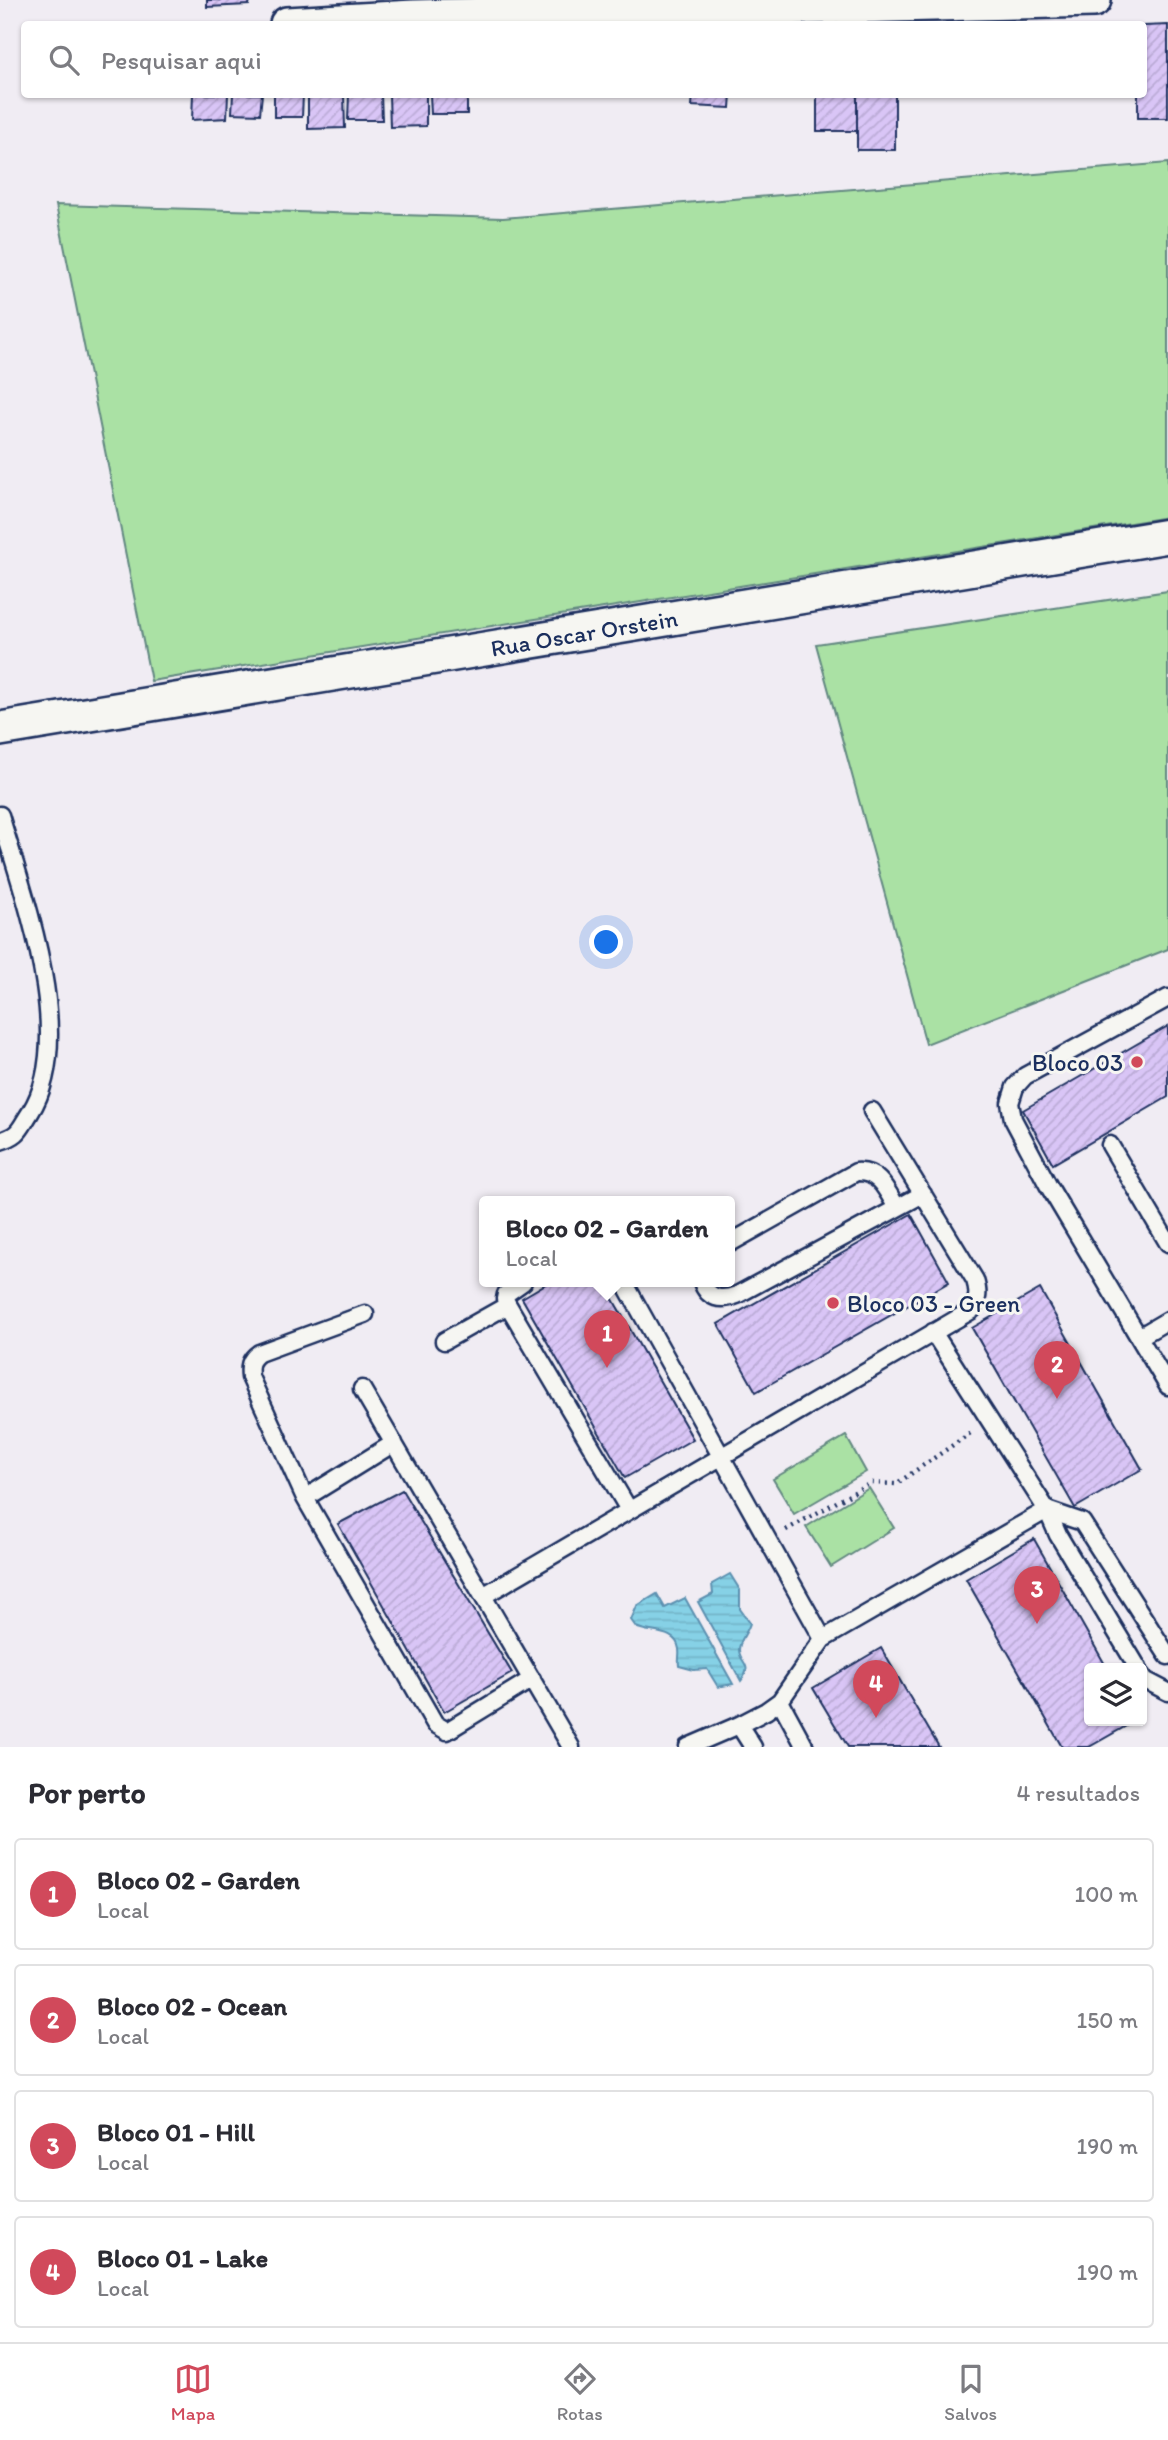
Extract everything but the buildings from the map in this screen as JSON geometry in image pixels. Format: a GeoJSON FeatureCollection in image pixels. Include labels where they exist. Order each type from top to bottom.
{"type":"FeatureCollection","features":[{"type":"Feature","properties":{"kind":"street"},"geometry":{"type":"LineString","coordinates":[[313,21],[413,9],[1094,0]]}},
{"type":"Feature","properties":{"kind":"street","name":"Rua Oscar Orstein"},"geometry":{"type":"LineString","coordinates":[[0,729],[1168,536]]}},
{"type":"Feature","properties":{"kind":"lane"},"geometry":{"type":"LineString","coordinates":[[0,815],[30,914],[47,994],[48,1060],[36,1103],[15,1136],[0,1142]]}},
{"type":"Feature","properties":{"kind":"lane"},"geometry":{"type":"LineString","coordinates":[[1168,998],[1025,1076],[1015,1087],[1010,1103],[1013,1119],[1048,1185],[1168,1386]]}},
{"type":"Feature","properties":{"kind":"lane"},"geometry":{"type":"LineString","coordinates":[[483,1596],[972,1310],[978,1300],[979,1291],[975,1280],[872,1111]]}},
{"type":"Feature","properties":{"kind":"lane"},"geometry":{"type":"LineString","coordinates":[[1110,1145],[1168,1243]]}},
{"type":"Feature","properties":{"kind":"lane"},"geometry":{"type":"LineString","coordinates":[[735,1240],[856,1172],[865,1171],[876,1176],[897,1208]]}},
{"type":"Feature","properties":{"kind":"lane"},"geometry":{"type":"LineString","coordinates":[[704,1287],[715,1297],[725,1299],[737,1295],[923,1194]]}},
{"type":"Feature","properties":{"kind":"lane"},"geometry":{"type":"LineString","coordinates":[[516,1287],[506,1294],[508,1305],[629,1510]]}},
{"type":"Feature","properties":{"kind":"lane"},"geometry":{"type":"LineString","coordinates":[[627,1287],[823,1639]]}},
{"type":"Feature","properties":{"kind":"lane"},"geometry":{"type":"LineString","coordinates":[[444,1342],[508,1305]]}},
{"type":"Feature","properties":{"kind":"lane"},"geometry":{"type":"LineString","coordinates":[[365,1314],[259,1353],[253,1357],[249,1367],[250,1377],[306,1498],[435,1724],[447,1731],[532,1679]]}},
{"type":"Feature","properties":{"kind":"lane"},"geometry":{"type":"LineString","coordinates":[[1139,1336],[1168,1320]]}},
{"type":"Feature","properties":{"kind":"lane"},"geometry":{"type":"LineString","coordinates":[[933,1332],[1047,1510],[1058,1535],[1135,1663]]}},
{"type":"Feature","properties":{"kind":"lane"},"geometry":{"type":"LineString","coordinates":[[362,1389],[571,1747]]}},
{"type":"Feature","properties":{"kind":"lane"},"geometry":{"type":"LineString","coordinates":[[306,1498],[394,1443]]}},
{"type":"Feature","properties":{"kind":"lane"},"geometry":{"type":"LineString","coordinates":[[688,1747],[766,1712],[780,1701],[823,1639],[1047,1510],[1082,1522],[1168,1656]]}},
{"type":"Feature","properties":{"kind":"lane"},"geometry":{"type":"LineString","coordinates":[[1147,1682],[1168,1692]]}},
{"type":"Feature","properties":{"kind":"lane"},"geometry":{"type":"LineString","coordinates":[[780,1701],[805,1747]]}},
{"type":"Feature","properties":{"kind":"lane"},"geometry":{"type":"LineString","coordinates":[[739,1725],[753,1747]]}},
{"type":"Feature","properties":{"kind":"path"},"geometry":{"type":"LineString","coordinates":[[769,1539],[865,1486],[876,1482],[890,1486],[896,1484],[990,1420]]}},
{"type":"Feature","properties":{"kind":"green space"},"geometry":{"type":"Polygon","coordinates":[[[1168,163],[1168,517],[151,681],[56,205],[503,218],[1168,163]]]}},
{"type":"Feature","properties":{"kind":"green space"},"geometry":{"type":"Polygon","coordinates":[[[1168,591],[1168,949],[926,1044],[816,644],[1168,591]]]}},
{"type":"Feature","properties":{"kind":"green space"},"geometry":{"type":"Polygon","coordinates":[[[846,1436],[866,1472],[794,1514],[773,1479],[846,1436]]]}},
{"type":"Feature","properties":{"kind":"green space"},"geometry":{"type":"Polygon","coordinates":[[[869,1488],[894,1528],[831,1567],[806,1527],[869,1488]]]}},
{"type":"Feature","properties":{"kind":"water"},"geometry":{"type":"Polygon","coordinates":[[[730,1574],[740,1590],[740,1609],[750,1623],[739,1646],[746,1667],[741,1681],[698,1602],[713,1594],[712,1584],[730,1574]]]}},
{"type":"Feature","properties":{"kind":"water"},"geometry":{"type":"Polygon","coordinates":[[[657,1594],[665,1608],[685,1598],[733,1684],[718,1687],[707,1669],[694,1670],[679,1666],[679,1649],[673,1638],[636,1627],[631,1620],[637,1606],[657,1594]]]}},
{"type":"Feature","properties":{"kind":"place","name":"Bloco 03"},"geometry":{"type":"Point","coordinates":[1137,1062]}},
{"type":"Feature","properties":{"kind":"place","name":"Bloco 03 - Green"},"geometry":{"type":"Point","coordinates":[833,1303]}},
{"type":"Feature","properties":{"kind":"place","name":"Bloco 02 - Garden"},"geometry":{"type":"Point","coordinates":[607,1368]}},
{"type":"Feature","properties":{"kind":"place","name":"Bloco 02 - Ocean"},"geometry":{"type":"Point","coordinates":[1057,1399]}},
{"type":"Feature","properties":{"kind":"place","name":"Bloco 01 - Hill"},"geometry":{"type":"Point","coordinates":[1037,1624]}},
{"type":"Feature","properties":{"kind":"place","name":"Bloco 01 - Lake"},"geometry":{"type":"Point","coordinates":[876,1718]}}]}
